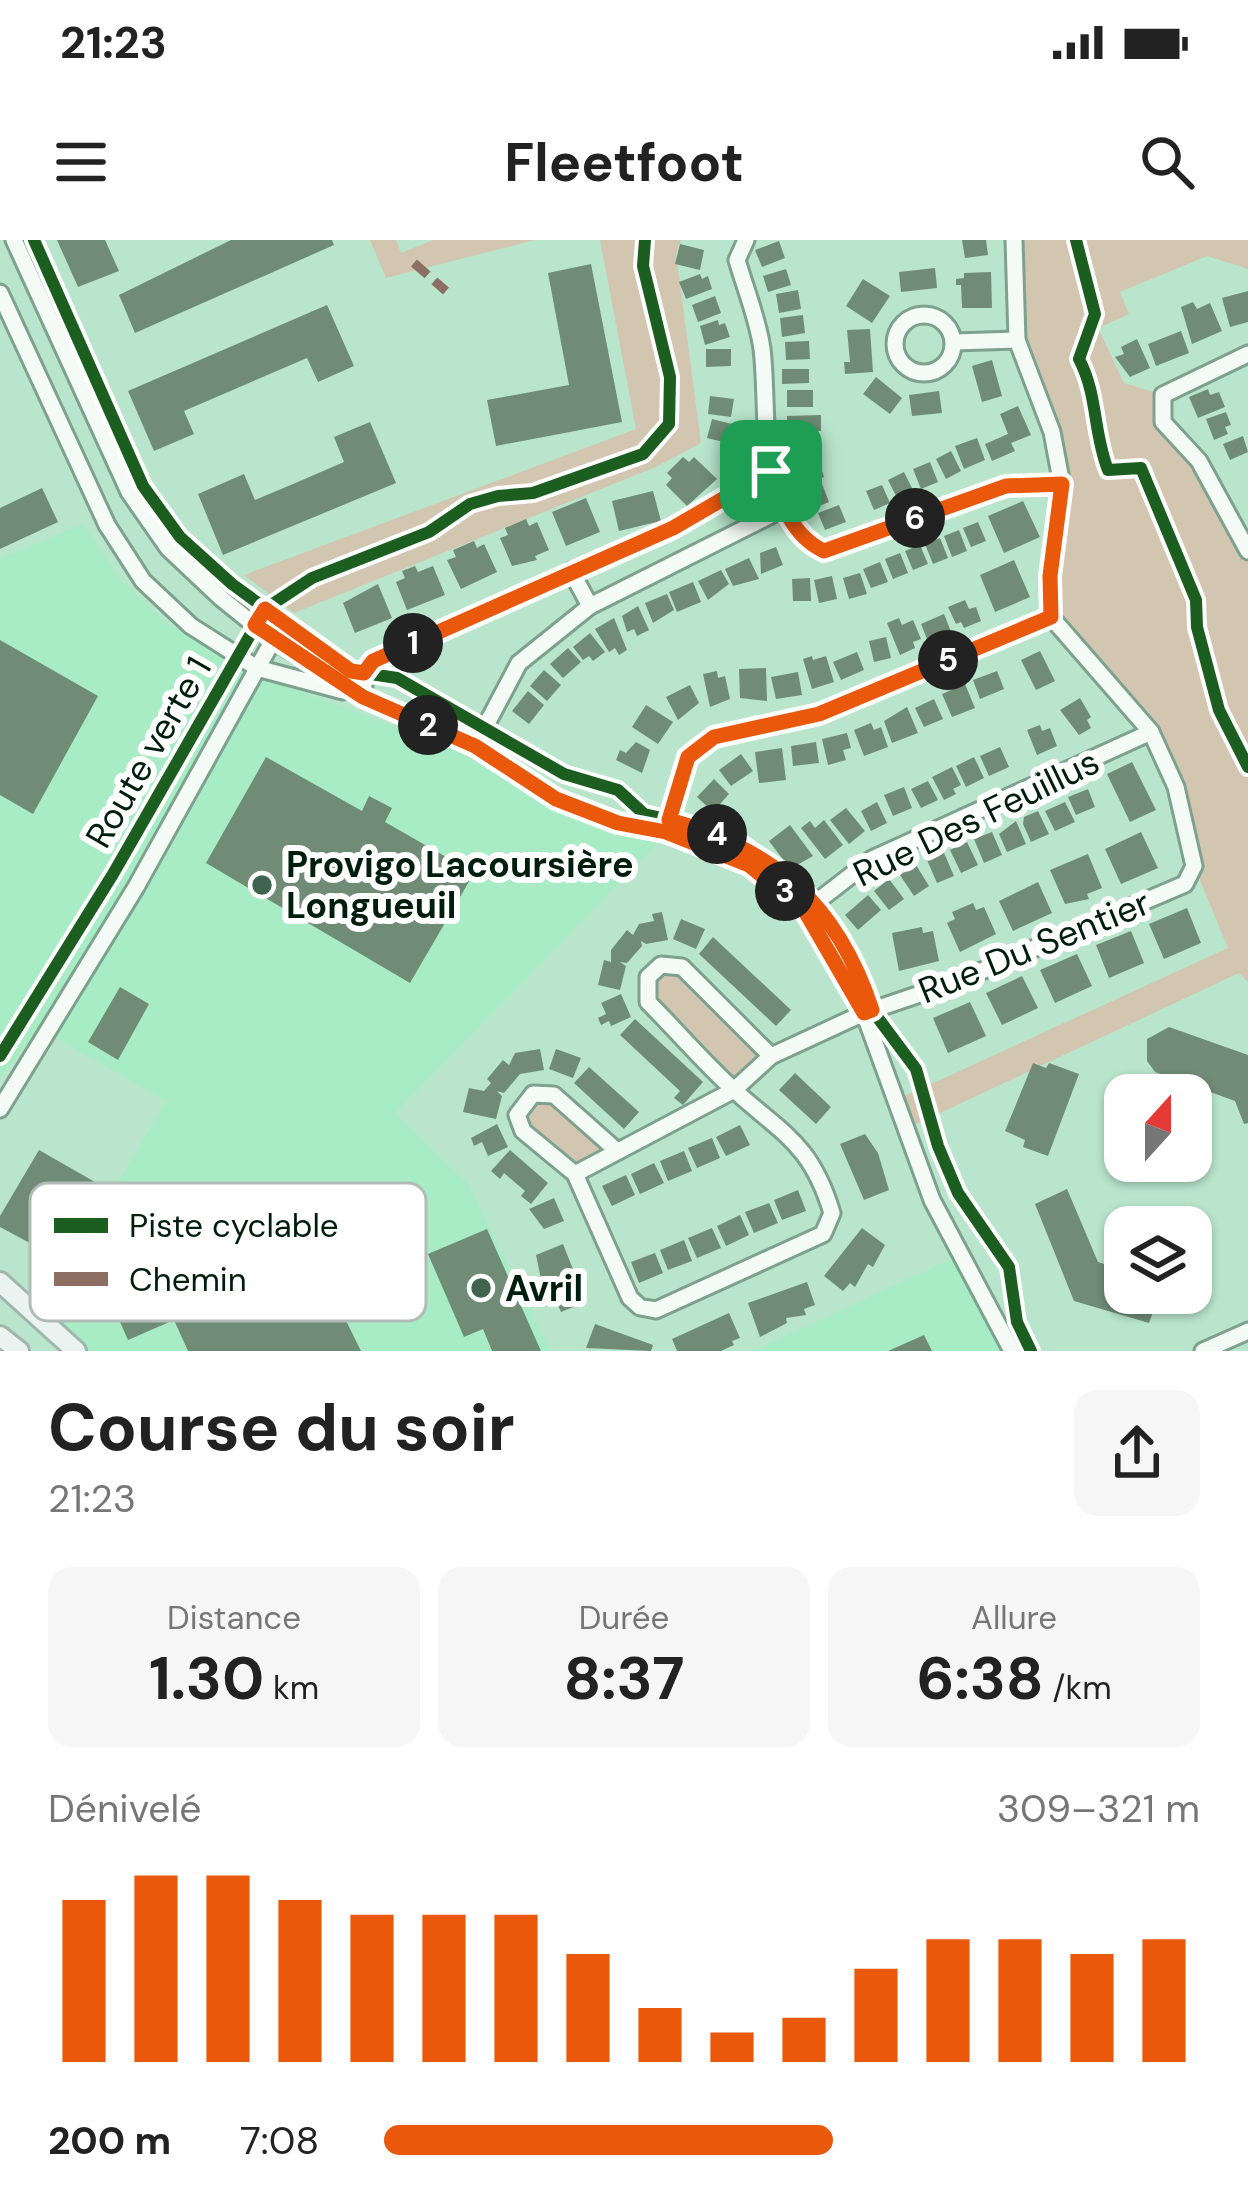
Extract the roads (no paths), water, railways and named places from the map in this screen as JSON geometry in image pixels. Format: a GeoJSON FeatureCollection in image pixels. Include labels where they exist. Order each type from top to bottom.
{"type":"FeatureCollection","features":[{"type":"Feature","properties":{"kind":"main road"},"geometry":{"type":"LineString","coordinates":[[0,1282],[30,1309]]}},
{"type":"Feature","properties":{"kind":"main road"},"geometry":{"type":"LineString","coordinates":[[43,1321],[76,1351]]}},
{"type":"Feature","properties":{"kind":"main road"},"geometry":{"type":"LineString","coordinates":[[0,1336],[19,1351]]}},
{"type":"Feature","properties":{"kind":"street"},"geometry":{"type":"LineString","coordinates":[[14,240],[129,492],[168,548],[273,640],[363,697]]}},
{"type":"Feature","properties":{"kind":"street"},"geometry":{"type":"LineString","coordinates":[[746,240],[737,260],[762,344],[771,471],[783,509],[808,544],[824,551],[1006,486],[1062,484]]}},
{"type":"Feature","properties":{"kind":"street"},"geometry":{"type":"LineString","coordinates":[[1014,240],[1017,340],[1052,432],[1062,484],[1050,576],[1051,617],[1151,731]]}},
{"type":"Feature","properties":{"kind":"street"},"geometry":{"type":"LineString","coordinates":[[0,293],[107,525],[143,581],[191,626],[257,668],[363,697],[475,746],[556,799],[618,823],[666,832],[749,865],[805,911],[864,1013],[932,1200],[1012,1351]]}},
{"type":"Feature","properties":{"kind":"street"},"geometry":{"type":"LineString","coordinates":[[954,343],[1017,340]]}},
{"type":"Feature","properties":{"kind":"street"},"geometry":{"type":"LineString","coordinates":[[1247,542],[1199,461],[1163,422],[1160,410],[1162,395],[1248,354]]}},
{"type":"Feature","properties":{"kind":"street"},"geometry":{"type":"LineString","coordinates":[[363,697],[364,673],[373,661],[673,528],[771,471]]}},
{"type":"Feature","properties":{"kind":"street"},"geometry":{"type":"LineString","coordinates":[[475,746],[519,663],[590,606],[783,509]]}},
{"type":"Feature","properties":{"kind":"street"},"geometry":{"type":"LineString","coordinates":[[571,571],[590,606]]}},
{"type":"Feature","properties":{"kind":"street"},"geometry":{"type":"LineString","coordinates":[[666,832],[688,757],[714,737],[819,714],[1051,617]]}},
{"type":"Feature","properties":{"kind":"street"},"geometry":{"type":"LineString","coordinates":[[0,1109],[136,887],[273,640]]}},
{"type":"Feature","properties":{"kind":"street","name":"Rue Du Sentier"},"geometry":{"type":"LineString","coordinates":[[575,1174],[734,1090],[771,1056],[864,1013],[958,981],[1186,884],[1194,866],[1176,787],[1151,731]]}},
{"type":"Feature","properties":{"kind":"street","name":"Rue Des Feuillus"},"geometry":{"type":"LineString","coordinates":[[805,911],[872,859],[1151,731]]}},
{"type":"Feature","properties":{"kind":"street"},"geometry":{"type":"LineString","coordinates":[[616,1150],[554,1095],[533,1094],[517,1115],[523,1131],[575,1174],[630,1298],[640,1307],[656,1310],[824,1234],[832,1213],[808,1157],[792,1136],[734,1090],[648,1002],[648,977],[661,965],[682,968],[771,1056]]}},
{"type":"Feature","properties":{"kind":"street"},"geometry":{"type":"LineString","coordinates":[[1203,1351],[1248,1331]]}},
{"type":"Feature","properties":{"kind":"place","name":"Provigo Lacoursière Longueuil"},"geometry":{"type":"Point","coordinates":[262,885]}},
{"type":"Feature","properties":{"kind":"place","name":"Avril"},"geometry":{"type":"Point","coordinates":[481,1288]}}]}
